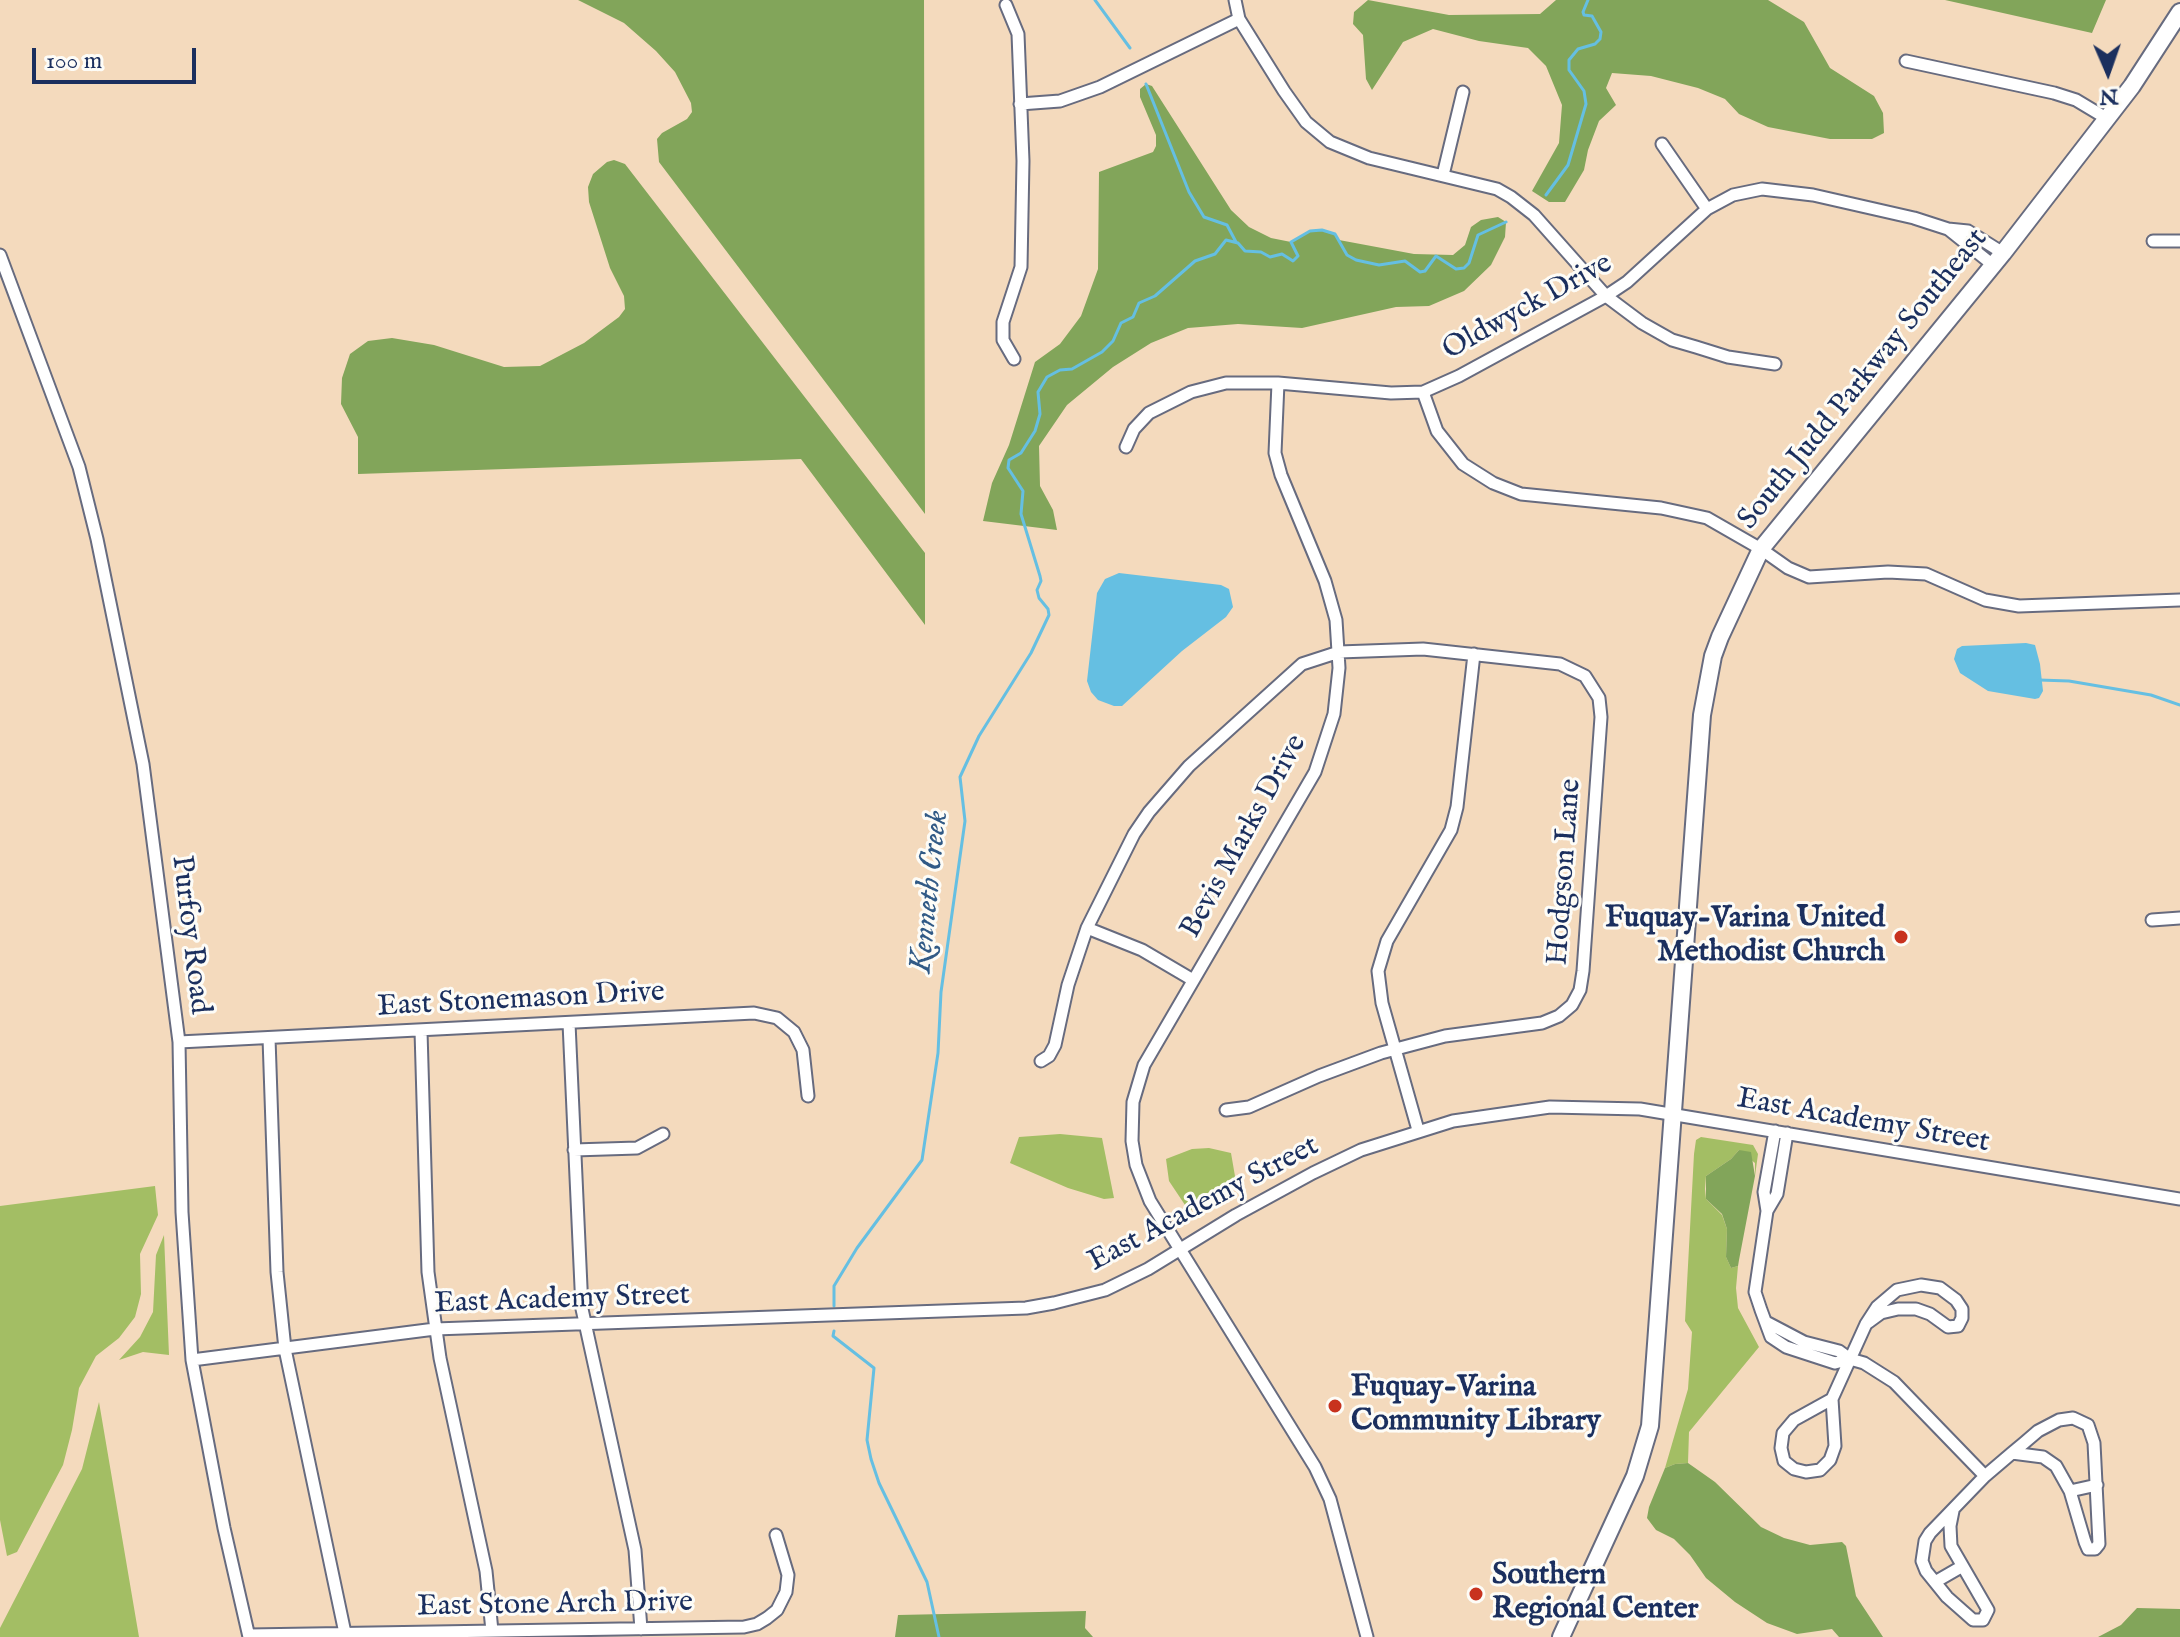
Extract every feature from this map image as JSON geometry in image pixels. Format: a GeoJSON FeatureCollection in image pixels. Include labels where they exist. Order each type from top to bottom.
{"type":"FeatureCollection","features":[{"type":"Feature","properties":{"kind":"highway","name":"South Judd Parkway Southeast"},"geometry":{"type":"LineString","coordinates":[[1561,1637],[1635,1476],[1650,1426],[1702,715],[1713,656],[1720,637],[1761,549],[1998,259],[2132,86],[2180,12]]}},
{"type":"Feature","properties":{"kind":"street"},"geometry":{"type":"LineString","coordinates":[[1235,0],[1239,19],[1306,122],[1330,142],[1369,158],[1497,189],[1534,215],[1606,296],[1642,323],[1672,340],[1728,357],[1775,364]]}},
{"type":"Feature","properties":{"kind":"street"},"geometry":{"type":"LineString","coordinates":[[1006,5],[1018,34],[1023,161],[1021,267],[1003,322],[1003,340],[1014,359]]}},
{"type":"Feature","properties":{"kind":"street"},"geometry":{"type":"LineString","coordinates":[[1020,104],[1060,101],[1100,87],[1239,19]]}},
{"type":"Feature","properties":{"kind":"street"},"geometry":{"type":"LineString","coordinates":[[1906,61],[2054,93],[2076,100],[2106,118]]}},
{"type":"Feature","properties":{"kind":"street"},"geometry":{"type":"LineString","coordinates":[[1443,175],[1463,92]]}},
{"type":"Feature","properties":{"kind":"street"},"geometry":{"type":"LineString","coordinates":[[1662,144],[1707,209]]}},
{"type":"Feature","properties":{"kind":"street","name":"Oldwyck Drive"},"geometry":{"type":"LineString","coordinates":[[1126,447],[1134,429],[1149,413],[1191,392],[1226,383],[1423,392],[1459,376],[1606,296],[1627,282],[1707,209],[1733,195],[1762,189],[1789,191],[1914,218],[1948,229],[1968,231],[1998,259]]}},
{"type":"Feature","properties":{"kind":"street"},"geometry":{"type":"LineString","coordinates":[[2153,241],[2180,241]]}},
{"type":"Feature","properties":{"kind":"street","name":"Purfoy Road"},"geometry":{"type":"LineString","coordinates":[[0,255],[67,431],[97,539],[143,764],[179,1042],[182,1212],[192,1360],[224,1528],[249,1636]]}},
{"type":"Feature","properties":{"kind":"street","name":"Bevis Marks Drive"},"geometry":{"type":"LineString","coordinates":[[1278,383],[1275,453],[1281,475],[1325,581],[1336,620],[1339,652],[1337,698],[1322,758],[1309,784],[1144,1065],[1131,1114],[1133,1152],[1140,1179],[1180,1250],[1315,1467],[1330,1499],[1367,1637]]}},
{"type":"Feature","properties":{"kind":"street"},"geometry":{"type":"LineString","coordinates":[[1423,392],[1437,431],[1463,464],[1493,483],[1521,494],[1688,512],[1707,518],[1788,568],[1809,577],[1888,572],[1926,574],[1985,600],[2019,606],[2180,600]]}},
{"type":"Feature","properties":{"kind":"street","name":"Hodgson Lane"},"geometry":{"type":"LineString","coordinates":[[1041,1061],[1049,1056],[1055,1045],[1068,985],[1087,928],[1134,834],[1169,788],[1302,664],[1339,652],[1423,649],[1569,666],[1591,682],[1599,698],[1601,729],[1582,982],[1572,1005],[1551,1020],[1456,1034],[1395,1049],[1333,1070],[1249,1107],[1226,1110]]}},
{"type":"Feature","properties":{"kind":"street"},"geometry":{"type":"LineString","coordinates":[[1418,1130],[1379,992],[1380,962],[1393,930],[1451,830],[1457,807],[1474,654]]}},
{"type":"Feature","properties":{"kind":"street"},"geometry":{"type":"LineString","coordinates":[[2152,920],[2180,918]]}},
{"type":"Feature","properties":{"kind":"street"},"geometry":{"type":"LineString","coordinates":[[1087,928],[1142,950],[1193,980]]}},
{"type":"Feature","properties":{"kind":"street","name":"East Stonemason Drive"},"geometry":{"type":"LineString","coordinates":[[179,1042],[766,1014],[787,1024],[800,1042],[808,1096]]}},
{"type":"Feature","properties":{"kind":"street"},"geometry":{"type":"LineString","coordinates":[[569,1023],[578,1264],[585,1324],[635,1550],[641,1629]]}},
{"type":"Feature","properties":{"kind":"street"},"geometry":{"type":"LineString","coordinates":[[421,1031],[428,1272],[435,1329],[486,1571],[492,1631]]}},
{"type":"Feature","properties":{"kind":"street"},"geometry":{"type":"LineString","coordinates":[[269,1038],[277,1272],[285,1349],[345,1633]]}},
{"type":"Feature","properties":{"kind":"street","name":"East Academy Street"},"geometry":{"type":"LineString","coordinates":[[192,1360],[435,1329],[1026,1308],[1105,1290],[1148,1269],[1313,1173],[1361,1150],[1418,1130],[1481,1116],[1550,1107],[1617,1107],[1673,1115],[2180,1199]]}},
{"type":"Feature","properties":{"kind":"street"},"geometry":{"type":"LineString","coordinates":[[1781,1132],[1764,1192],[1767,1211],[1755,1292],[1766,1322],[1804,1342],[1839,1351],[1894,1382],[1985,1476]]}},
{"type":"Feature","properties":{"kind":"street"},"geometry":{"type":"LineString","coordinates":[[574,1150],[637,1148],[663,1134]]}},
{"type":"Feature","properties":{"kind":"street"},"geometry":{"type":"LineString","coordinates":[[1832,1399],[1794,1420],[1783,1433],[1781,1448],[1784,1461],[1794,1469],[1806,1472],[1820,1470],[1830,1460],[1835,1446],[1832,1399],[1866,1324],[1877,1307],[1897,1290],[1921,1285],[1940,1288],[1962,1309],[1958,1326],[1948,1327],[1930,1314],[1916,1309],[1881,1313],[1866,1324]]}},
{"type":"Feature","properties":{"kind":"street"},"geometry":{"type":"LineString","coordinates":[[1953,1511],[1949,1536],[1951,1546],[1988,1610],[1983,1620],[1973,1620],[1935,1582],[1926,1571],[1922,1550],[1930,1533],[1985,1476],[2012,1453],[2047,1424],[2073,1418],[2081,1421],[2092,1434],[2099,1544],[2095,1549],[2088,1549],[2070,1491],[2056,1466],[2043,1457],[2012,1453]]}},
{"type":"Feature","properties":{"kind":"street"},"geometry":{"type":"LineString","coordinates":[[2070,1491],[2097,1485]]}},
{"type":"Feature","properties":{"kind":"street","name":"East Stone Arch Drive"},"geometry":{"type":"LineString","coordinates":[[249,1636],[744,1627],[757,1624],[777,1610],[788,1583],[776,1535]]}},
{"type":"Feature","properties":{"kind":"street"},"geometry":{"type":"LineString","coordinates":[[1935,1582],[1961,1567]]}},
{"type":"Feature","properties":{"kind":"green space"},"geometry":{"type":"Polygon","coordinates":[[[578,0],[924,0],[925,514],[659,162],[657,139],[687,119],[692,112],[691,103],[675,72],[624,23],[578,0]]]}},
{"type":"Feature","properties":{"kind":"green space"},"geometry":{"type":"Polygon","coordinates":[[[1368,0],[1449,15],[1540,14],[1556,0],[1768,0],[1804,22],[1830,68],[1874,96],[1883,113],[1884,133],[1872,139],[1830,139],[1768,127],[1739,114],[1725,99],[1698,88],[1651,76],[1612,73],[1606,88],[1616,105],[1599,121],[1584,170],[1565,202],[1549,202],[1532,191],[1559,143],[1562,105],[1546,66],[1528,48],[1479,41],[1433,29],[1403,42],[1372,90],[1366,79],[1363,35],[1353,24],[1354,12],[1368,0]]]}},
{"type":"Feature","properties":{"kind":"green space"},"geometry":{"type":"Polygon","coordinates":[[[1945,0],[2106,0],[2092,33],[1945,0]]]}},
{"type":"Feature","properties":{"kind":"green space"},"geometry":{"type":"Polygon","coordinates":[[[1146,84],[1152,86],[1231,210],[1249,227],[1271,238],[1291,242],[1310,231],[1322,230],[1335,234],[1339,240],[1414,254],[1453,255],[1465,245],[1471,227],[1481,220],[1498,217],[1506,222],[1505,237],[1491,265],[1464,291],[1429,306],[1396,307],[1302,328],[1238,324],[1188,328],[1151,343],[1113,367],[1067,405],[1039,446],[1040,486],[1053,510],[1057,530],[983,521],[992,483],[1009,445],[1035,362],[1060,344],[1081,316],[1098,269],[1099,172],[1153,152],[1156,146],[1156,135],[1140,97],[1140,89],[1146,84]]]}},
{"type":"Feature","properties":{"kind":"green space"},"geometry":{"type":"Polygon","coordinates":[[[614,160],[625,164],[925,553],[925,625],[801,459],[358,474],[358,437],[341,404],[342,378],[350,354],[368,341],[392,338],[434,345],[504,367],[540,366],[584,343],[619,317],[625,309],[624,296],[610,268],[589,202],[588,187],[593,174],[614,160]]]}},
{"type":"Feature","properties":{"kind":"green space"},"geometry":{"type":"Polygon","coordinates":[[[1060,1134],[1102,1138],[1114,1198],[1104,1199],[1068,1188],[1010,1163],[1019,1137],[1060,1134]]]}},
{"type":"Feature","properties":{"kind":"green space"},"geometry":{"type":"Polygon","coordinates":[[[1701,1137],[1753,1145],[1758,1154],[1755,1176],[1755,1163],[1739,1150],[1706,1176],[1705,1189],[1706,1199],[1722,1215],[1727,1229],[1726,1257],[1731,1268],[1738,1266],[1738,1308],[1759,1347],[1689,1432],[1688,1463],[1665,1468],[1688,1389],[1692,1332],[1685,1321],[1694,1154],[1696,1140],[1701,1137]]]}},
{"type":"Feature","properties":{"kind":"green space"},"geometry":{"type":"Polygon","coordinates":[[[1209,1148],[1231,1153],[1236,1182],[1215,1198],[1189,1211],[1169,1181],[1166,1159],[1192,1149],[1209,1148]]]}},
{"type":"Feature","properties":{"kind":"green space"},"geometry":{"type":"Polygon","coordinates":[[[1739,1150],[1751,1152],[1755,1176],[1738,1266],[1731,1268],[1726,1257],[1727,1229],[1722,1214],[1706,1199],[1706,1176],[1739,1150]]]}},
{"type":"Feature","properties":{"kind":"green space"},"geometry":{"type":"Polygon","coordinates":[[[155,1186],[158,1215],[140,1254],[141,1294],[135,1317],[119,1338],[96,1356],[79,1388],[63,1465],[17,1552],[7,1556],[0,1520],[0,1206],[155,1186]]]}},
{"type":"Feature","properties":{"kind":"green space"},"geometry":{"type":"Polygon","coordinates":[[[164,1235],[169,1355],[143,1352],[119,1360],[140,1337],[153,1312],[156,1255],[164,1235]]]}},
{"type":"Feature","properties":{"kind":"green space"},"geometry":{"type":"Polygon","coordinates":[[[99,1402],[139,1637],[0,1637],[0,1628],[82,1469],[99,1402]]]}},
{"type":"Feature","properties":{"kind":"green space"},"geometry":{"type":"Polygon","coordinates":[[[1688,1463],[1715,1482],[1761,1527],[1810,1545],[1842,1542],[1846,1546],[1856,1596],[1883,1637],[1839,1637],[1832,1629],[1797,1634],[1767,1623],[1706,1578],[1690,1555],[1674,1539],[1656,1530],[1647,1518],[1665,1468],[1688,1463]]]}},
{"type":"Feature","properties":{"kind":"green space"},"geometry":{"type":"Polygon","coordinates":[[[2137,1608],[2180,1609],[2180,1637],[2098,1637],[2121,1625],[2137,1608]]]}},
{"type":"Feature","properties":{"kind":"green space"},"geometry":{"type":"Polygon","coordinates":[[[1086,1611],[1085,1628],[1093,1637],[895,1637],[898,1615],[1086,1611]]]}},
{"type":"Feature","properties":{"kind":"water"},"geometry":{"type":"Polygon","coordinates":[[[1119,573],[1221,585],[1229,589],[1233,607],[1226,617],[1182,651],[1122,706],[1114,706],[1098,700],[1087,681],[1097,593],[1105,579],[1119,573]]]}},
{"type":"Feature","properties":{"kind":"water"},"geometry":{"type":"Polygon","coordinates":[[[2035,645],[2040,664],[2043,691],[2035,699],[1988,691],[1960,673],[1954,659],[1957,649],[1962,646],[2035,645]]]}},
{"type":"Feature","properties":{"kind":"waterway"},"geometry":{"type":"LineString","coordinates":[[1095,0],[1130,48]]}},
{"type":"Feature","properties":{"kind":"waterway","name":"Kenneth Creek"},"geometry":{"type":"LineString","coordinates":[[1546,195],[1568,165],[1586,104],[1584,91],[1569,70],[1569,60],[1578,49],[1595,44],[1600,39],[1601,32],[1592,16],[1583,12],[1588,0]]}},
{"type":"Feature","properties":{"kind":"waterway"},"geometry":{"type":"LineString","coordinates":[[1146,84],[1189,192],[1204,217],[1227,225],[1236,242]]}},
{"type":"Feature","properties":{"kind":"waterway","name":"Kenneth Creek"},"geometry":{"type":"LineString","coordinates":[[834,1306],[834,1286],[857,1248],[922,1160],[938,1053],[941,992],[965,821],[960,777],[979,736],[1031,653],[1049,615],[1039,598],[1040,576],[1021,514],[1023,491],[1008,468],[1009,460],[1021,453],[1035,431],[1040,414],[1038,392],[1047,377],[1060,370],[1072,369],[1102,352],[1113,341],[1121,323],[1133,317],[1139,303],[1155,296],[1195,261],[1215,254],[1226,240],[1238,243],[1245,251],[1261,252],[1270,257],[1282,254],[1293,261],[1298,256],[1291,242],[1310,231],[1322,230],[1335,234],[1347,255],[1356,260],[1379,265],[1405,261],[1420,272],[1425,271],[1436,256],[1456,269],[1464,268],[1469,263],[1478,235],[1506,222]]}},
{"type":"Feature","properties":{"kind":"waterway"},"geometry":{"type":"LineString","coordinates":[[2039,680],[2069,681],[2151,695],[2180,705]]}},
{"type":"Feature","properties":{"kind":"waterway","name":"Kenneth Creek"},"geometry":{"type":"LineString","coordinates":[[834,1331],[833,1336],[874,1368],[867,1440],[871,1459],[879,1483],[927,1582],[939,1637]]}},
{"type":"Feature","properties":{"kind":"place","name":"Fuquay-Varina United Methodist Church"},"geometry":{"type":"Point","coordinates":[1901,937]}},
{"type":"Feature","properties":{"kind":"place","name":"Fuquay-Varina Community Library"},"geometry":{"type":"Point","coordinates":[1335,1406]}},
{"type":"Feature","properties":{"kind":"place","name":"Southern Regional Center"},"geometry":{"type":"Point","coordinates":[1476,1594]}}]}
